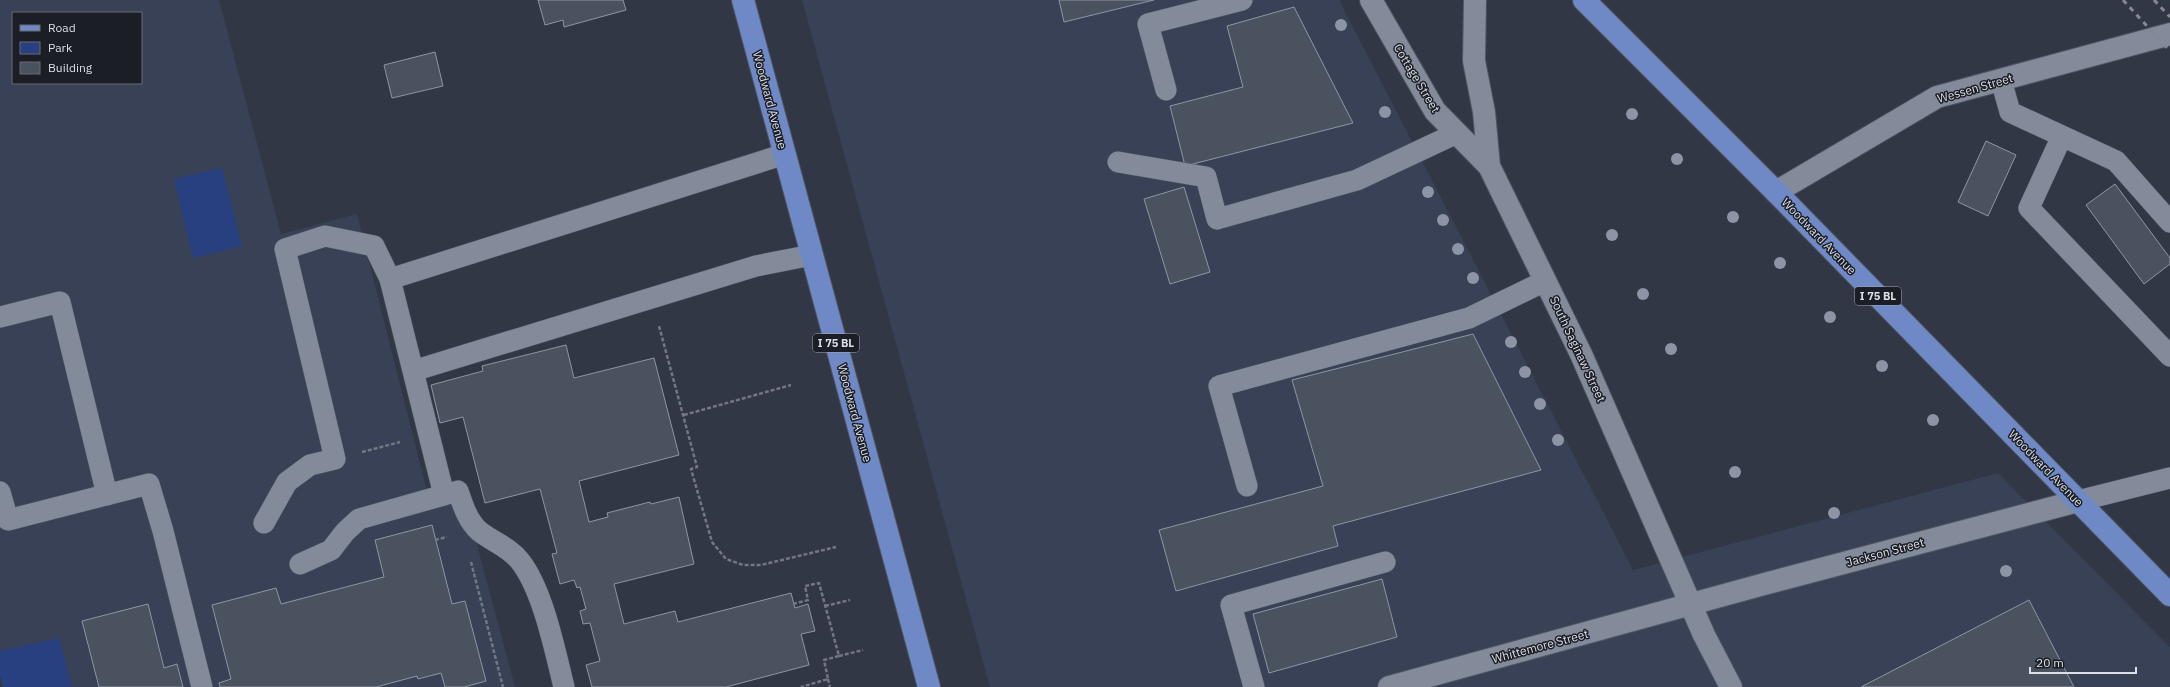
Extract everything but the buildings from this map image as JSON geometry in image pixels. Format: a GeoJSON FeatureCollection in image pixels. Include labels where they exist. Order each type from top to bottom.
{"type":"FeatureCollection","features":[{"type":"Feature","properties":{"kind":"main road","name":"Woodward Avenue"},"geometry":{"type":"LineString","coordinates":[[743,0],[930,687]]}},
{"type":"Feature","properties":{"kind":"main road","name":"Woodward Avenue"},"geometry":{"type":"LineString","coordinates":[[1584,0],[1776,192],[2170,595]]}},
{"type":"Feature","properties":{"kind":"street","name":"Cottage Street"},"geometry":{"type":"LineString","coordinates":[[1371,0],[1435,111],[1489,166]]}},
{"type":"Feature","properties":{"kind":"street","name":"South Saginaw Street"},"geometry":{"type":"LineString","coordinates":[[1474,0],[1474,62],[1484,112],[1489,166],[1581,354],[1691,604],[1731,687]]}},
{"type":"Feature","properties":{"kind":"street","name":"Wessen Street"},"geometry":{"type":"LineString","coordinates":[[1776,192],[1937,97],[2170,34]]}},
{"type":"Feature","properties":{"kind":"street","name":"Jackson Street"},"geometry":{"type":"LineString","coordinates":[[1691,604],[2078,502]]}},
{"type":"Feature","properties":{"kind":"street","name":"Whittemore Street"},"geometry":{"type":"LineString","coordinates":[[1389,687],[1691,604]]}},
{"type":"Feature","properties":{"kind":"lane"},"geometry":{"type":"LineString","coordinates":[[1166,90],[1148,24],[1242,0]]}},
{"type":"Feature","properties":{"kind":"lane"},"geometry":{"type":"LineString","coordinates":[[2001,80],[2010,112],[2116,161],[2170,222]]}},
{"type":"Feature","properties":{"kind":"lane"},"geometry":{"type":"LineString","coordinates":[[1118,162],[1206,177],[1217,219],[1357,180],[1457,133]]}},
{"type":"Feature","properties":{"kind":"lane"},"geometry":{"type":"LineString","coordinates":[[2062,136],[2029,208],[2170,356]]}},
{"type":"Feature","properties":{"kind":"lane"},"geometry":{"type":"LineString","coordinates":[[390,278],[785,154]]}},
{"type":"Feature","properties":{"kind":"lane"},"geometry":{"type":"LineString","coordinates":[[264,523],[287,482],[310,465],[335,459],[285,249],[325,236],[374,246],[390,278],[444,495]]}},
{"type":"Feature","properties":{"kind":"lane"},"geometry":{"type":"LineString","coordinates":[[413,371],[756,266],[812,255]]}},
{"type":"Feature","properties":{"kind":"lane"},"geometry":{"type":"LineString","coordinates":[[1247,486],[1219,386],[1470,318],[1545,281]]}},
{"type":"Feature","properties":{"kind":"lane"},"geometry":{"type":"LineString","coordinates":[[0,317],[60,302],[107,495]]}},
{"type":"Feature","properties":{"kind":"lane"},"geometry":{"type":"LineString","coordinates":[[2078,502],[2170,478]]}},
{"type":"Feature","properties":{"kind":"lane"},"geometry":{"type":"LineString","coordinates":[[0,492],[8,520],[149,484],[163,531],[202,687]]}},
{"type":"Feature","properties":{"kind":"lane"},"geometry":{"type":"LineString","coordinates":[[300,564],[331,550],[345,532],[359,519],[458,491],[466,514],[478,530],[507,547],[520,561],[531,577],[548,626],[564,687]]}},
{"type":"Feature","properties":{"kind":"lane"},"geometry":{"type":"LineString","coordinates":[[1254,687],[1231,604],[1384,562]]}},
{"type":"Feature","properties":{"kind":"path"},"geometry":{"type":"LineString","coordinates":[[651,298],[684,415],[697,467],[691,469],[712,542],[726,559],[743,565],[761,565],[836,547]]}},
{"type":"Feature","properties":{"kind":"path"},"geometry":{"type":"LineString","coordinates":[[684,415],[791,385]]}},
{"type":"Feature","properties":{"kind":"path"},"geometry":{"type":"LineString","coordinates":[[364,451],[401,441]]}},
{"type":"Feature","properties":{"kind":"path"},"geometry":{"type":"LineString","coordinates":[[435,540],[449,536]]}},
{"type":"Feature","properties":{"kind":"path"},"geometry":{"type":"LineString","coordinates":[[469,556],[503,687]]}},
{"type":"Feature","properties":{"kind":"path"},"geometry":{"type":"LineString","coordinates":[[793,604],[808,600],[805,586],[819,583],[839,656]]}},
{"type":"Feature","properties":{"kind":"path"},"geometry":{"type":"LineString","coordinates":[[825,606],[850,600]]}},
{"type":"Feature","properties":{"kind":"path"},"geometry":{"type":"LineString","coordinates":[[830,687],[824,660],[863,650]]}},
{"type":"Feature","properties":{"kind":"path"},"geometry":{"type":"LineString","coordinates":[[801,687],[828,679]]}},
{"type":"Feature","properties":{"kind":"shaded area"},"geometry":{"type":"Polygon","coordinates":[[[0,0],[219,0],[281,234],[357,214],[431,507],[465,500],[515,687],[3,687],[0,675],[0,0]]]}},
{"type":"Feature","properties":{"kind":"shaded area"},"geometry":{"type":"Polygon","coordinates":[[[802,0],[1339,0],[1633,570],[1998,473],[2170,647],[2170,687],[990,687],[802,0]]]}},
{"type":"Feature","properties":{"kind":"green space"},"geometry":{"type":"Polygon","coordinates":[[[222,168],[242,246],[193,258],[174,179],[222,168]]]}},
{"type":"Feature","properties":{"kind":"green space"},"geometry":{"type":"Polygon","coordinates":[[[59,638],[72,687],[3,687],[0,676],[0,651],[59,638]]]}},
{"type":"Feature","properties":{"kind":"railway"},"geometry":{"type":"LineString","coordinates":[[2123,0],[2170,51]]}},
{"type":"Feature","properties":{"kind":"railway"},"geometry":{"type":"LineString","coordinates":[[2154,0],[2170,17]]}}]}
